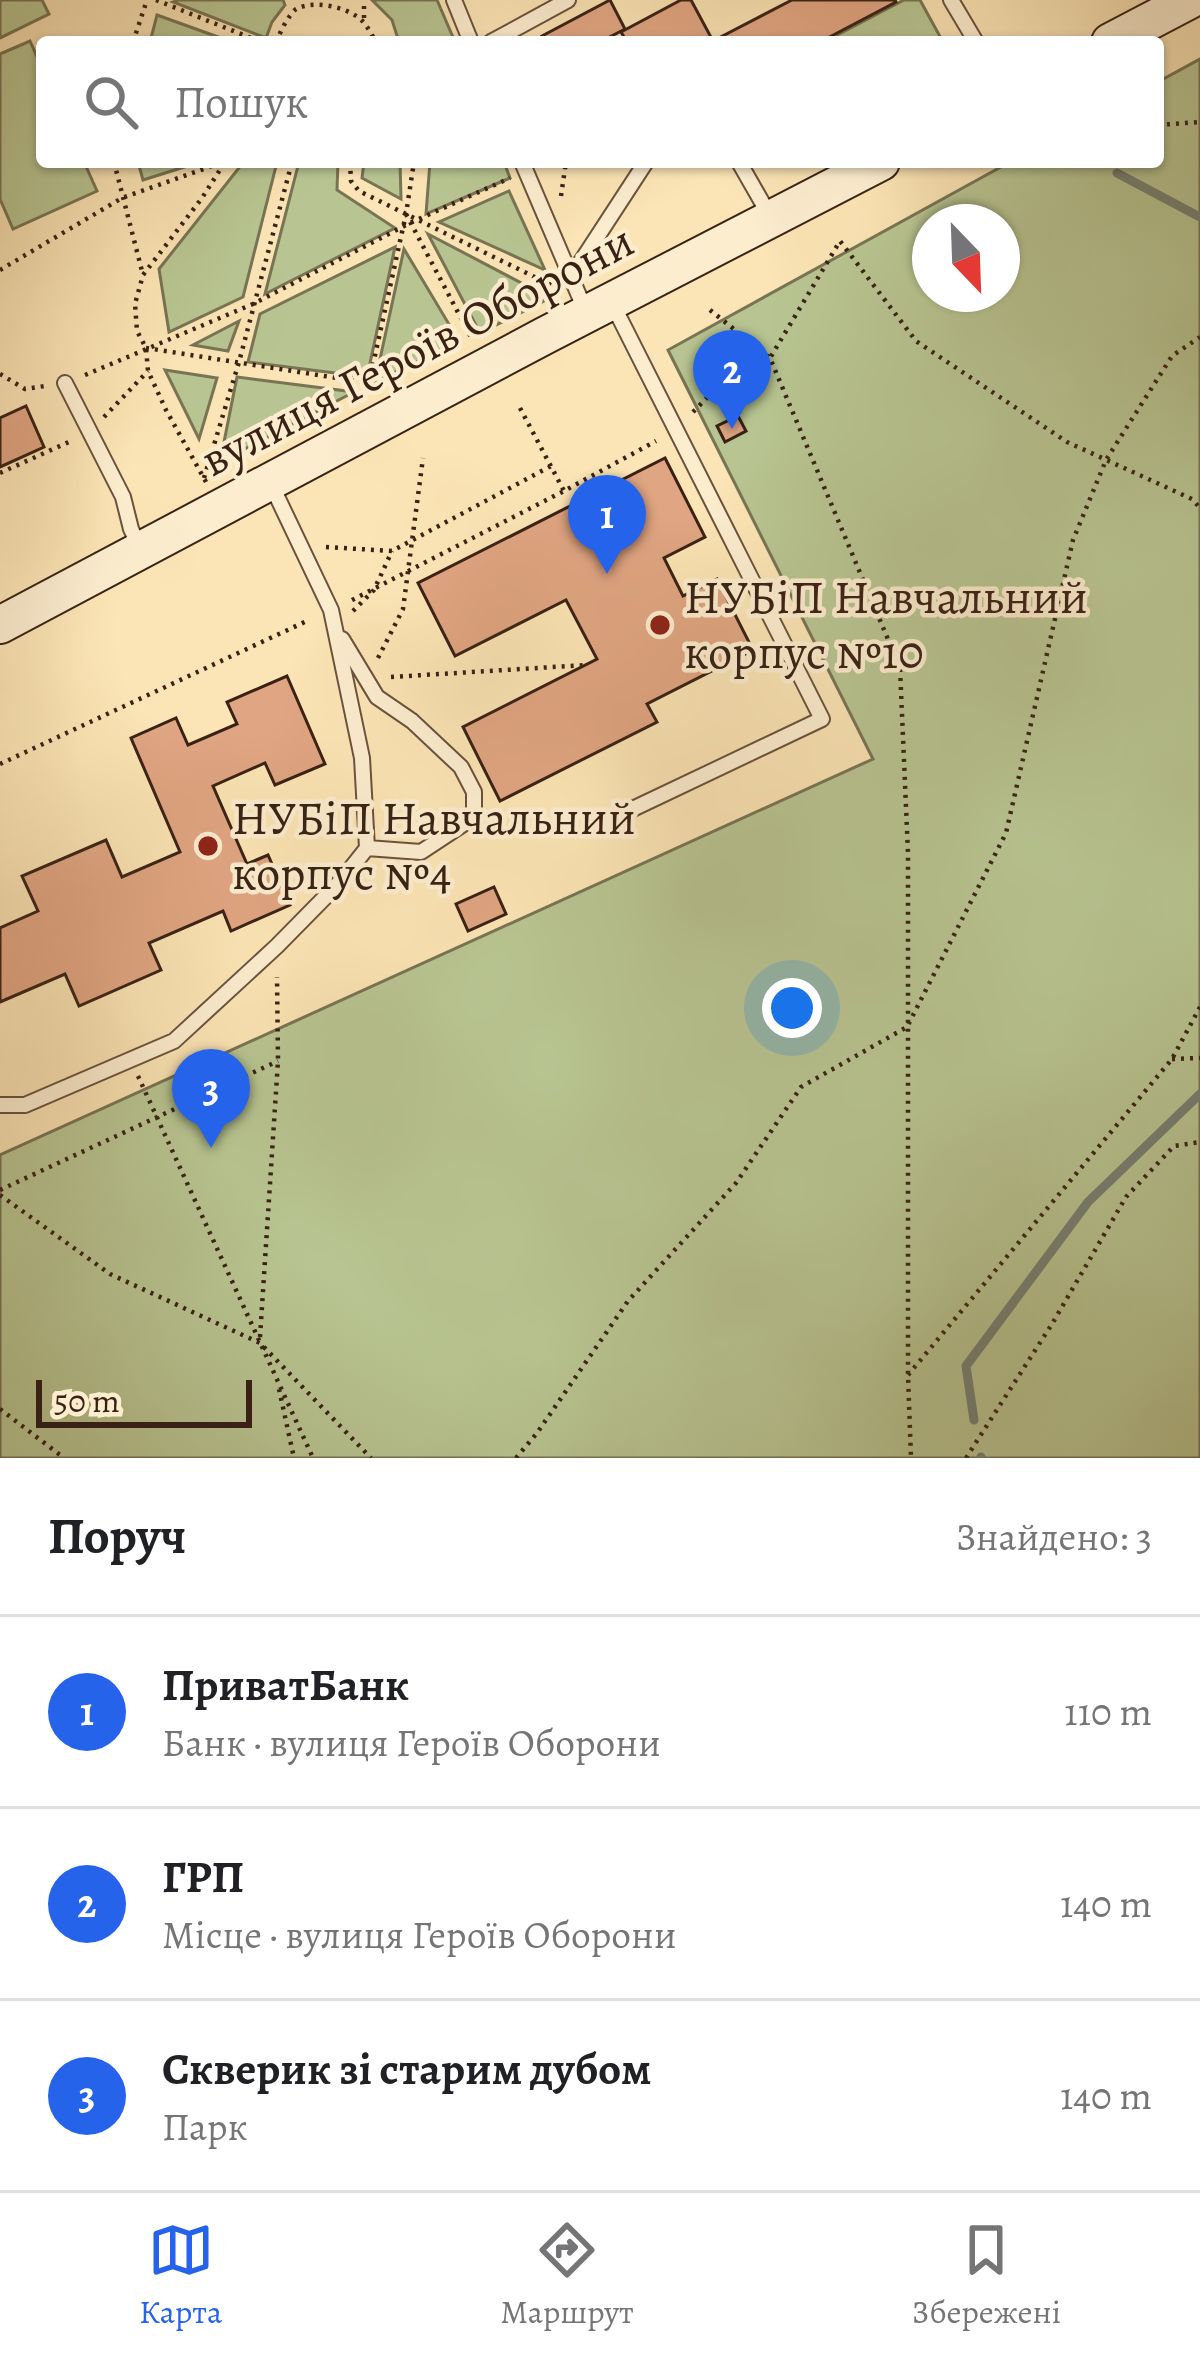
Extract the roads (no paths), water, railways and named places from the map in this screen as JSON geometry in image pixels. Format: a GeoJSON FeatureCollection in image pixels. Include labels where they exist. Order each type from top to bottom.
{"type":"FeatureCollection","features":[{"type":"Feature","properties":{"kind":"street"},"geometry":{"type":"LineString","coordinates":[[1122,36],[1190,0]]}},
{"type":"Feature","properties":{"kind":"street","name":"вулиця Героїв Оборони"},"geometry":{"type":"LineString","coordinates":[[0,625],[592,303],[868,168]]}},
{"type":"Feature","properties":{"kind":"lane"},"geometry":{"type":"LineString","coordinates":[[454,0],[469,36]]}},
{"type":"Feature","properties":{"kind":"lane"},"geometry":{"type":"LineString","coordinates":[[502,36],[568,0]]}},
{"type":"Feature","properties":{"kind":"lane"},"geometry":{"type":"LineString","coordinates":[[951,0],[972,36]]}},
{"type":"Feature","properties":{"kind":"lane"},"geometry":{"type":"LineString","coordinates":[[525,168],[572,277],[674,430],[822,719],[601,824]]}},
{"type":"Feature","properties":{"kind":"lane"},"geometry":{"type":"LineString","coordinates":[[572,277],[642,168]]}},
{"type":"Feature","properties":{"kind":"lane"},"geometry":{"type":"LineString","coordinates":[[742,168],[771,218]]}},
{"type":"Feature","properties":{"kind":"lane"},"geometry":{"type":"LineString","coordinates":[[65,383],[123,496],[141,550]]}},
{"type":"Feature","properties":{"kind":"lane"},"geometry":{"type":"LineString","coordinates":[[0,1105],[25,1105],[174,1041],[277,946],[367,848],[362,758],[331,610],[270,482]]}},
{"type":"Feature","properties":{"kind":"lane"},"geometry":{"type":"LineString","coordinates":[[335,627],[377,697],[412,721],[461,767],[474,792],[474,817],[421,852],[367,848]]}},
{"type":"Feature","properties":{"kind":"waterway"},"geometry":{"type":"LineString","coordinates":[[1117,173],[1200,217]]}},
{"type":"Feature","properties":{"kind":"waterway"},"geometry":{"type":"LineString","coordinates":[[974,1420],[966,1366],[1088,1202],[1200,1094]]}},
{"type":"Feature","properties":{"kind":"place","name":"ГРП"},"geometry":{"type":"Point","coordinates":[732,429]}},
{"type":"Feature","properties":{"kind":"place","name":"ПриватБанк"},"geometry":{"type":"Point","coordinates":[607,574]}},
{"type":"Feature","properties":{"kind":"place","name":"НУБіП Навчальний корпус №10"},"geometry":{"type":"Point","coordinates":[660,625]}},
{"type":"Feature","properties":{"kind":"place","name":"НУБіП Навчальний корпус №4"},"geometry":{"type":"Point","coordinates":[208,846]}},
{"type":"Feature","properties":{"kind":"place","name":"Скверик зі старим дубом"},"geometry":{"type":"Point","coordinates":[211,1148]}}]}
